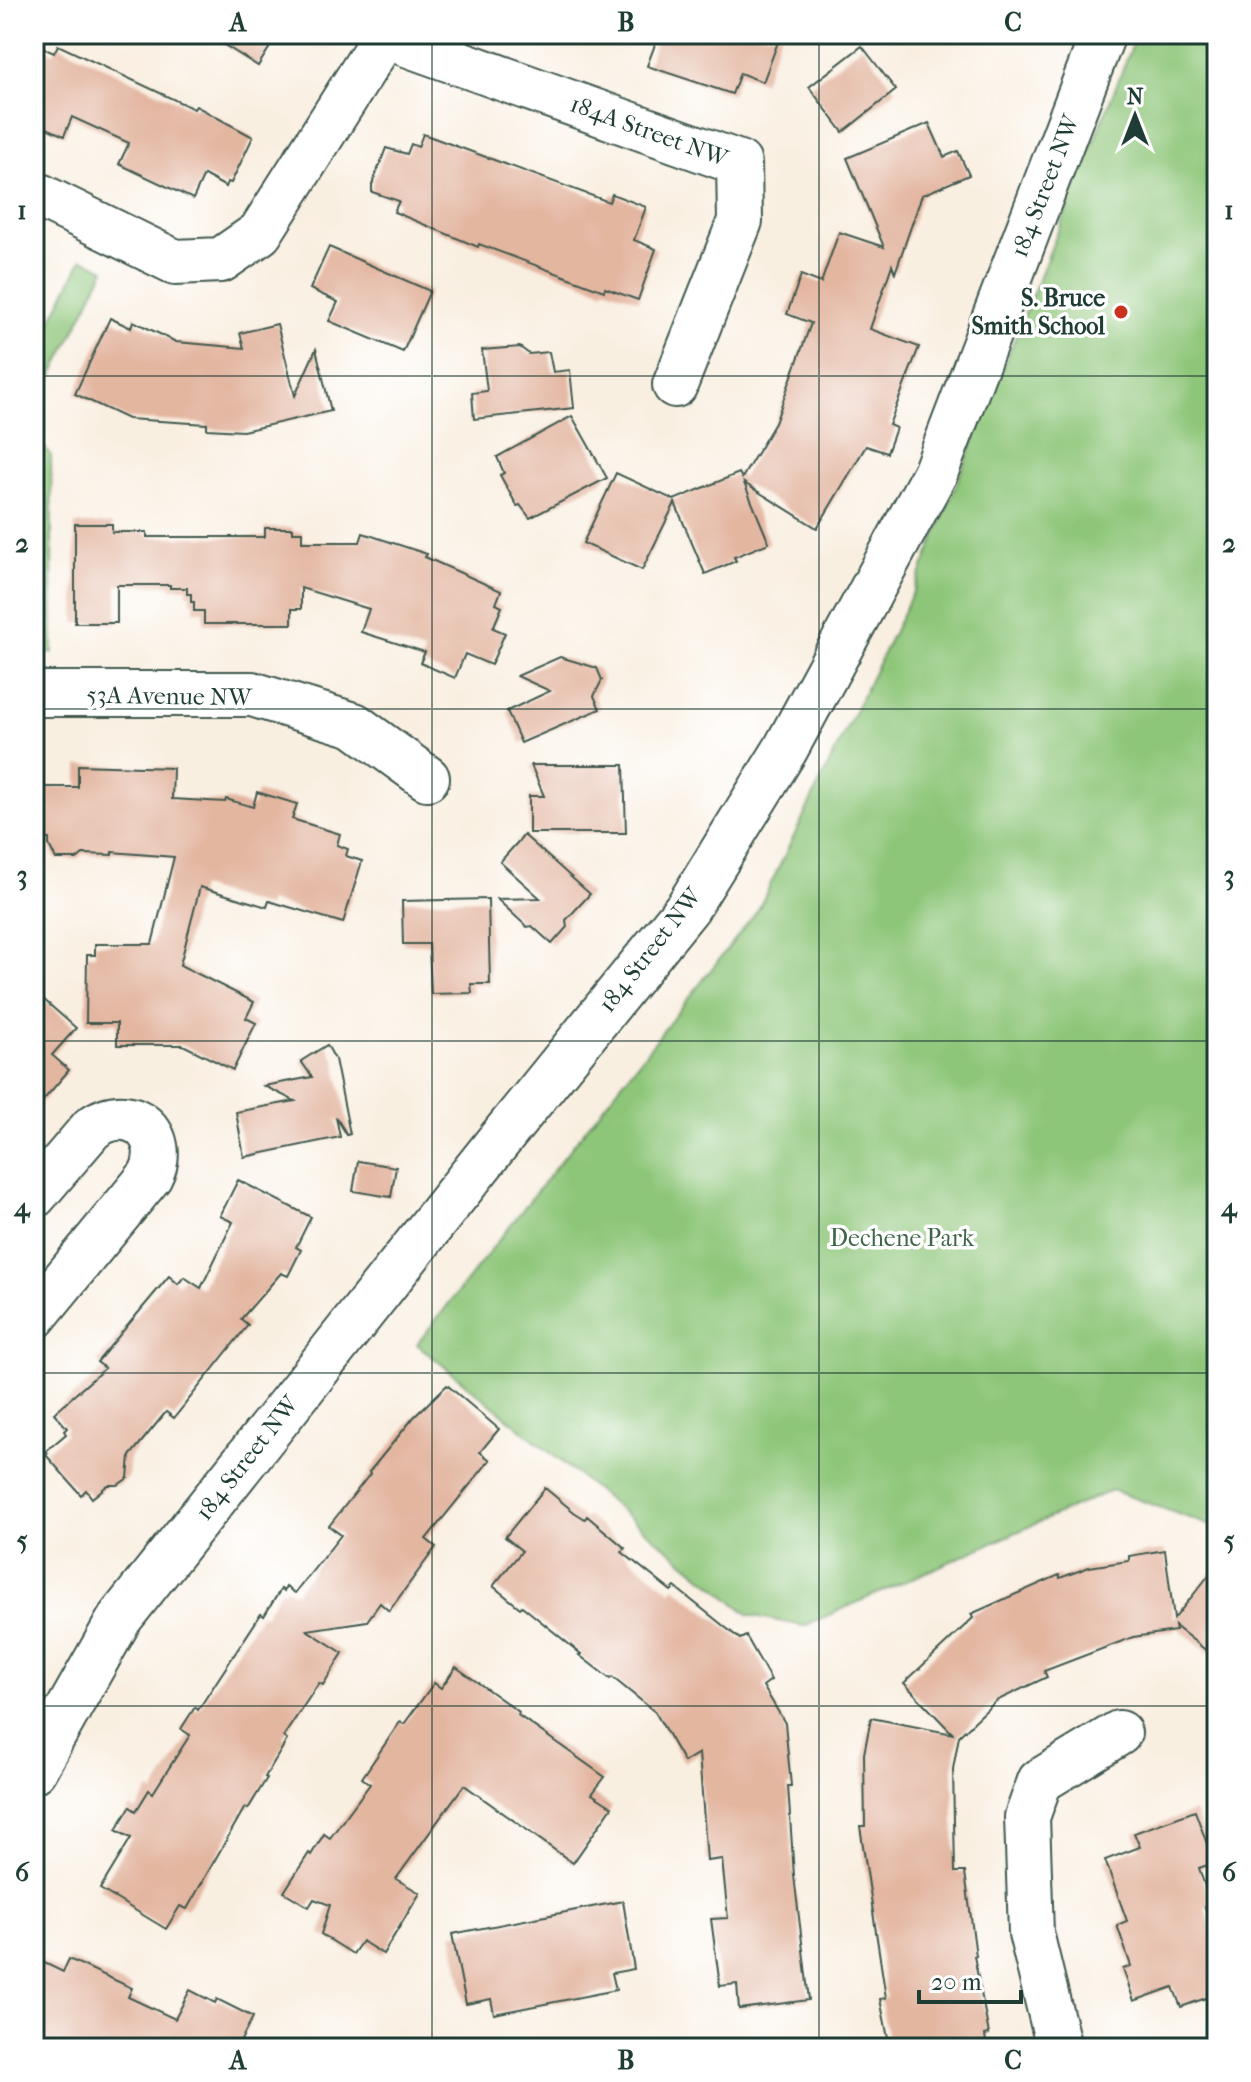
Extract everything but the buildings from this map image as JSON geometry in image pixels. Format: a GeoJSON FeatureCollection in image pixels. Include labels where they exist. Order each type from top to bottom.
{"type":"FeatureCollection","features":[{"type":"Feature","properties":{"kind":"street","name":"184 Street NW"},"geometry":{"type":"LineString","coordinates":[[34,1770],[120,1618],[688,907],[777,763],[936,471],[1103,34]]}},
{"type":"Feature","properties":{"kind":"street","name":"184A Street NW"},"geometry":{"type":"LineString","coordinates":[[34,193],[175,262],[221,260],[260,233],[385,35],[739,163],[740,221],[675,385]]}},
{"type":"Feature","properties":{"kind":"street","name":"53A Avenue NW"},"geometry":{"type":"LineString","coordinates":[[34,694],[252,694],[354,725],[427,778]]}},
{"type":"Feature","properties":{"kind":"street"},"geometry":{"type":"LineString","coordinates":[[34,1196],[102,1120],[126,1117],[150,1134],[155,1166],[150,1176],[34,1317]]}},
{"type":"Feature","properties":{"kind":"street"},"geometry":{"type":"LineString","coordinates":[[1059,2048],[1031,1933],[1027,1817],[1040,1781],[1119,1733]]}},
{"type":"Feature","properties":{"kind":"green space","name":"Dechene Park"},"geometry":{"type":"Polygon","coordinates":[[[1137,34],[1217,34],[1217,1528],[1112,1490],[804,1626],[749,1615],[417,1344],[758,910],[914,590],[1137,34]]]}},
{"type":"Feature","properties":{"kind":"green space"},"geometry":{"type":"Polygon","coordinates":[[[82,259],[105,269],[34,413],[34,355],[82,259]]]}},
{"type":"Feature","properties":{"kind":"green space"},"geometry":{"type":"Polygon","coordinates":[[[34,434],[51,456],[53,653],[34,654],[34,434]]]}},
{"type":"Feature","properties":{"kind":"place","name":"S. Bruce Smith School"},"geometry":{"type":"Point","coordinates":[1121,312]}}]}
